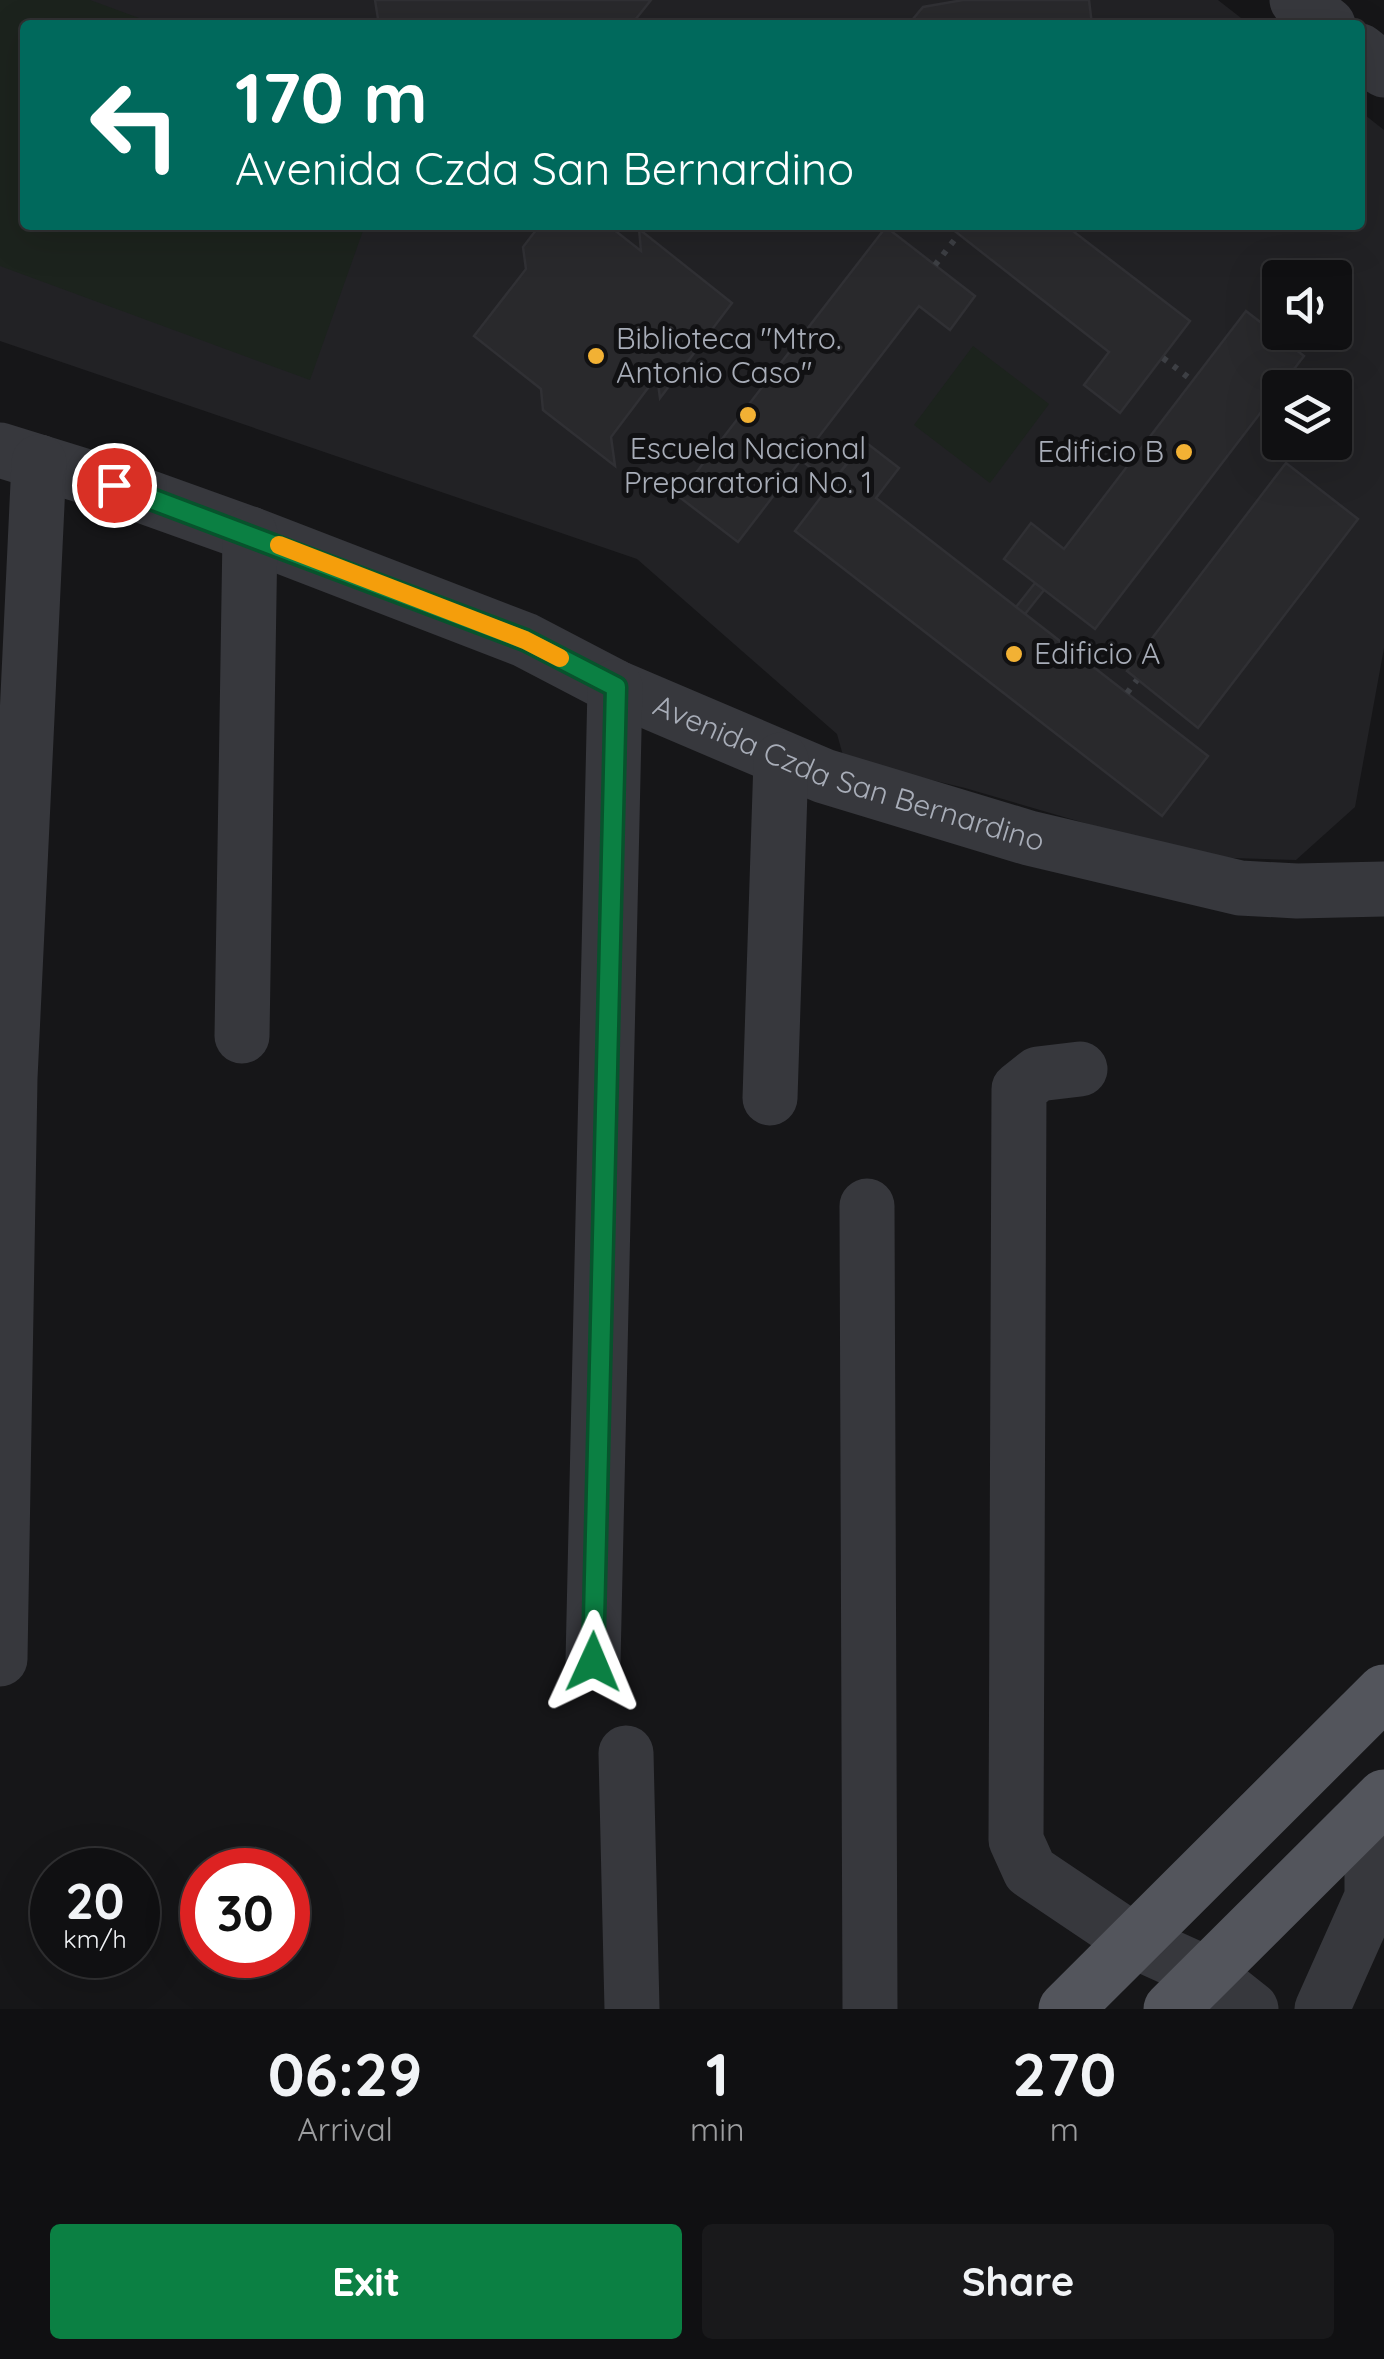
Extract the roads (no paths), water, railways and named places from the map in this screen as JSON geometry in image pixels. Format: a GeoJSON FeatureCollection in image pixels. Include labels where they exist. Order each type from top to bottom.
{"type":"FeatureCollection","features":[{"type":"Feature","properties":{"kind":"main road"},"geometry":{"type":"LineString","coordinates":[[1066,2009],[1384,1692]]}},
{"type":"Feature","properties":{"kind":"main road"},"geometry":{"type":"LineString","coordinates":[[1189,1992],[1378,1803]]}},
{"type":"Feature","properties":{"kind":"street"},"geometry":{"type":"LineString","coordinates":[[1297,0],[1322,20]]}},
{"type":"Feature","properties":{"kind":"street"},"geometry":{"type":"LineString","coordinates":[[0,1660],[19,456]]}},
{"type":"Feature","properties":{"kind":"street","name":"Avenida Czda San Bernardino"},"geometry":{"type":"LineString","coordinates":[[19,456],[250,534],[525,640],[616,687],[824,776],[1029,838],[1240,888],[1384,889]]}},
{"type":"Feature","properties":{"kind":"street"},"geometry":{"type":"LineString","coordinates":[[242,1036],[250,534]]}},
{"type":"Feature","properties":{"kind":"street"},"geometry":{"type":"LineString","coordinates":[[593,1662],[616,687]]}},
{"type":"Feature","properties":{"kind":"street"},"geometry":{"type":"LineString","coordinates":[[770,1098],[781,760]]}},
{"type":"Feature","properties":{"kind":"street"},"geometry":{"type":"LineString","coordinates":[[1080,1069],[1038,1074],[1019,1089],[1016,1840],[1030,1871],[1134,1941],[1189,1992],[1251,2009]]}},
{"type":"Feature","properties":{"kind":"street"},"geometry":{"type":"LineString","coordinates":[[867,1206],[870,2009]]}},
{"type":"Feature","properties":{"kind":"street"},"geometry":{"type":"LineString","coordinates":[[626,1753],[632,2009]]}},
{"type":"Feature","properties":{"kind":"street"},"geometry":{"type":"LineString","coordinates":[[1322,2009],[1372,1898],[1378,1803]]}},
{"type":"Feature","properties":{"kind":"place","name":"Biblioteca \"Mtro. Antonio Caso\""},"geometry":{"type":"Point","coordinates":[596,356]}},
{"type":"Feature","properties":{"kind":"place","name":"Escuela Nacional Preparatoria No. 1"},"geometry":{"type":"Point","coordinates":[748,415]}},
{"type":"Feature","properties":{"kind":"place","name":"Edificio B"},"geometry":{"type":"Point","coordinates":[1184,452]}},
{"type":"Feature","properties":{"kind":"place","name":"Edificio A"},"geometry":{"type":"Point","coordinates":[1014,654]}}]}
